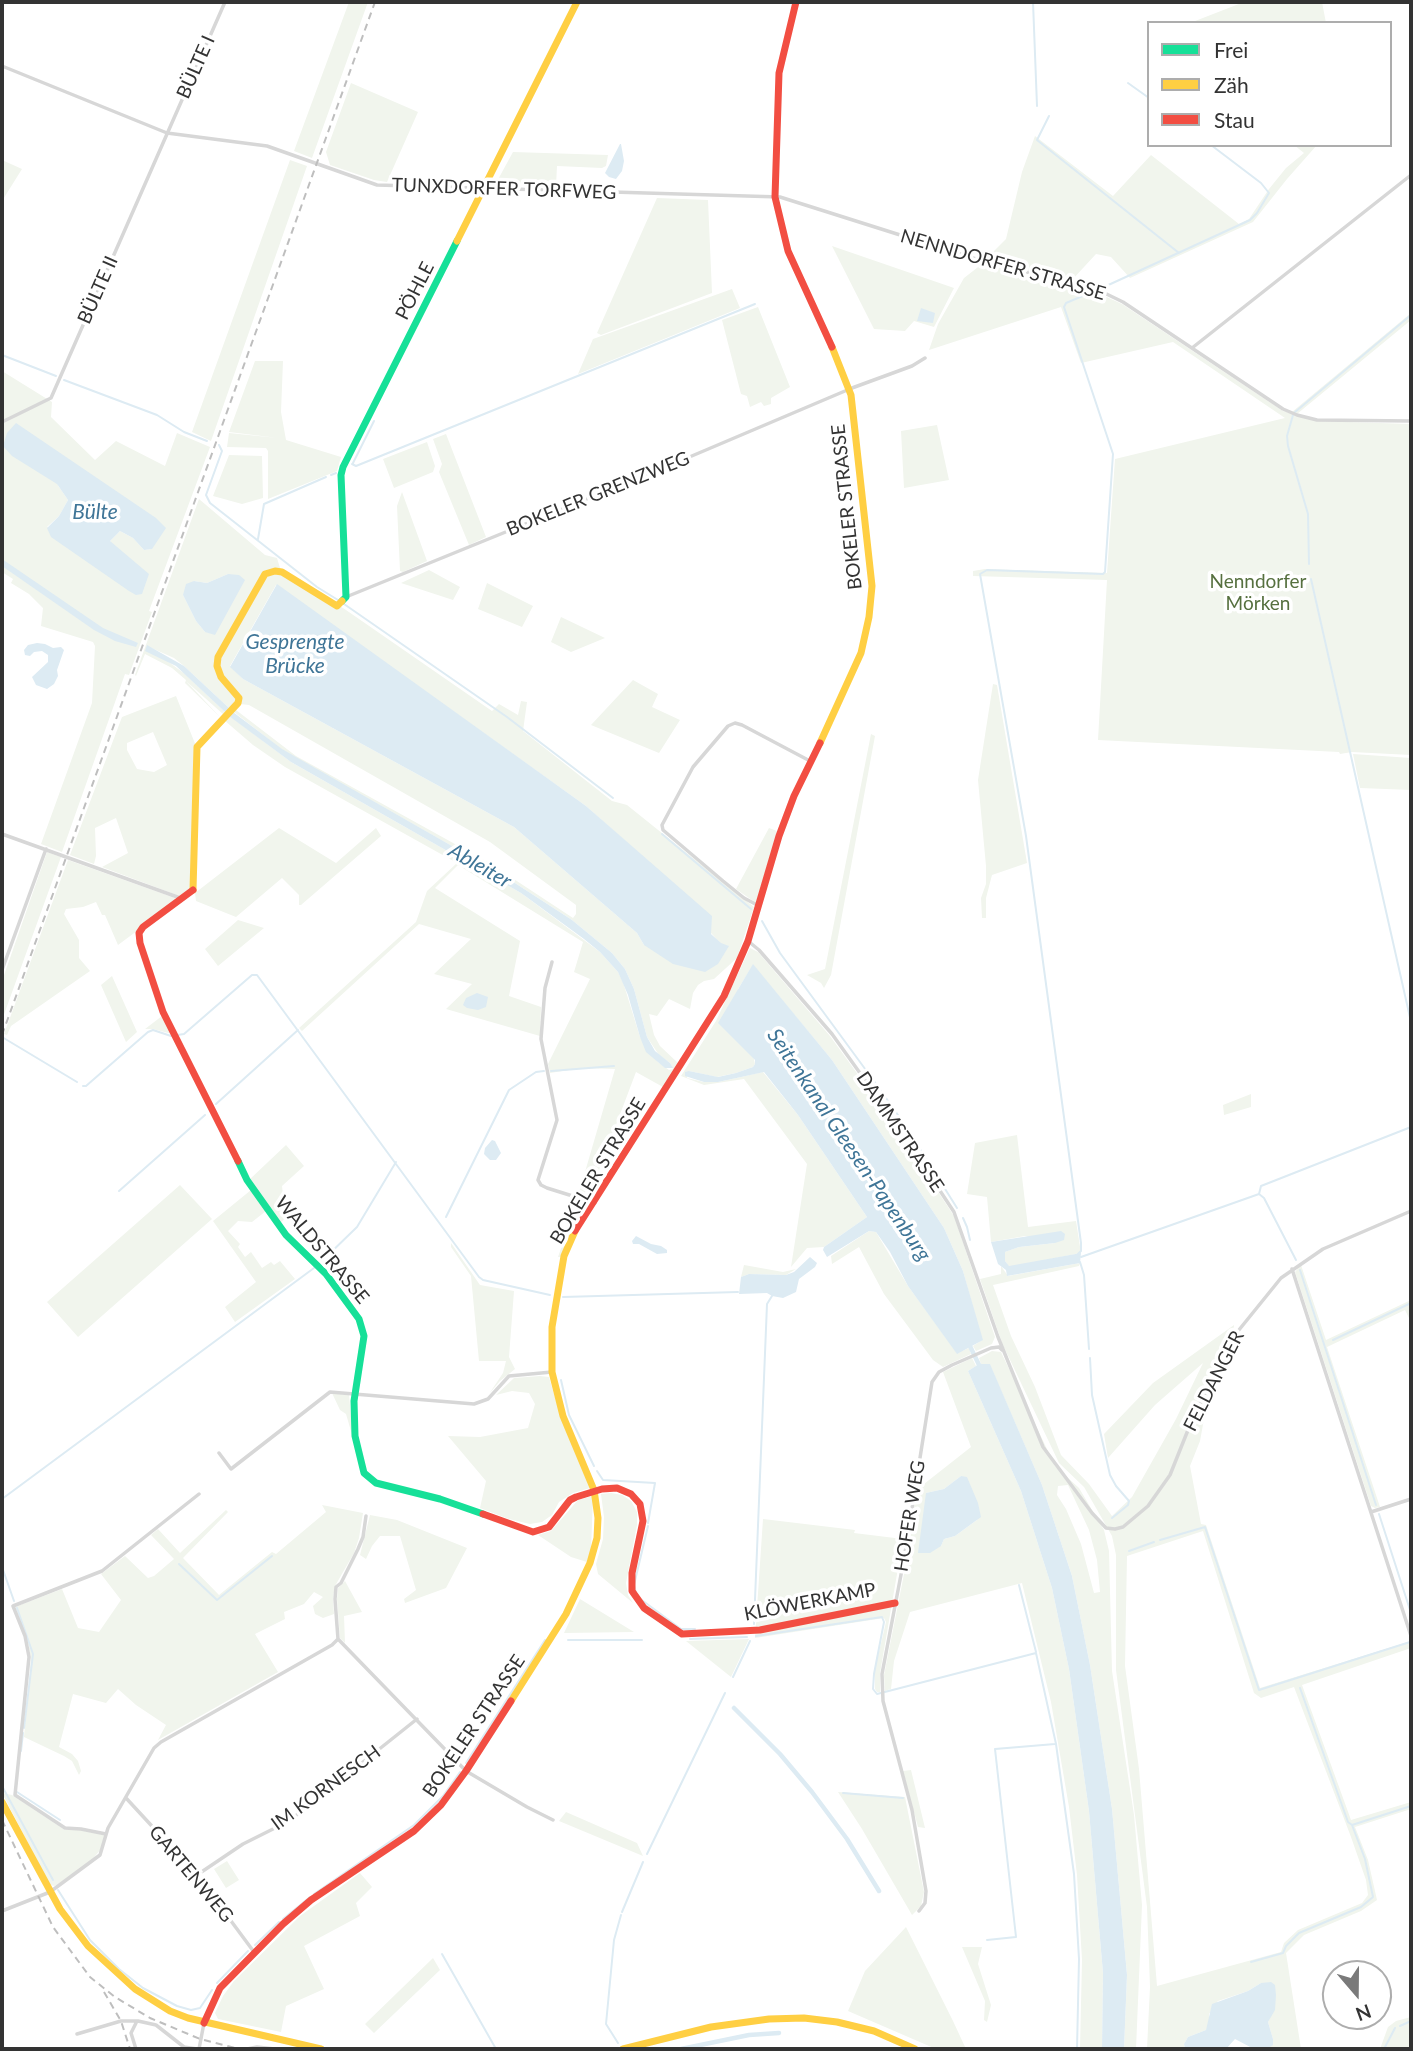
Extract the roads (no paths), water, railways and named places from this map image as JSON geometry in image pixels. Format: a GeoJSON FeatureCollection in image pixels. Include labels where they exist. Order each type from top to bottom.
{"type":"FeatureCollection","features":[{"type":"Feature","properties":{"kind":"street","name":"BÜLTE I"},"geometry":{"type":"LineString","coordinates":[[167,132],[225,2]]}},
{"type":"Feature","properties":{"kind":"street","name":"PÖHLE"},"geometry":{"type":"LineString","coordinates":[[345,597],[341,475],[343,467],[577,2]]}},
{"type":"Feature","properties":{"kind":"street","name":"BOKELER STRASSE"},"geometry":{"type":"LineString","coordinates":[[204,2023],[220,1988],[254,1952],[311,1900],[420,1826],[441,1805],[562,1623],[590,1563],[598,1529],[596,1491],[563,1416],[552,1372],[552,1327],[561,1270],[570,1241],[714,1014],[748,942],[779,836],[810,761],[858,662],[871,606],[871,568],[850,390],[788,251],[775,197],[779,73],[796,2]]}},
{"type":"Feature","properties":{"kind":"street","name":"TUNXDORFER TORFWEG"},"geometry":{"type":"LineString","coordinates":[[2,66],[167,132],[267,146],[377,185],[775,197]]}},
{"type":"Feature","properties":{"kind":"street","name":"BÜLTE II"},"geometry":{"type":"LineString","coordinates":[[2,422],[51,398],[167,132]]}},
{"type":"Feature","properties":{"kind":"street"},"geometry":{"type":"LineString","coordinates":[[1192,348],[1411,175]]}},
{"type":"Feature","properties":{"kind":"street","name":"NENNDORFER STRASSE"},"geometry":{"type":"LineString","coordinates":[[775,197],[995,265],[1090,286],[1124,302],[1297,415],[1317,420],[1411,421]]}},
{"type":"Feature","properties":{"kind":"street"},"geometry":{"type":"LineString","coordinates":[[850,390],[912,366],[925,358]]}},
{"type":"Feature","properties":{"kind":"street","name":"BOKELER GRENZWEG"},"geometry":{"type":"LineString","coordinates":[[345,597],[850,390]]}},
{"type":"Feature","properties":{"kind":"street"},"geometry":{"type":"LineString","coordinates":[[2,834],[183,899],[192,891],[197,747],[238,703],[239,698],[221,677],[217,666],[218,657],[265,574],[282,572],[337,606],[345,597]]}},
{"type":"Feature","properties":{"kind":"street"},"geometry":{"type":"LineString","coordinates":[[759,906],[723,881],[663,830],[662,825],[693,767],[728,726],[735,723],[742,725],[810,761]]}},
{"type":"Feature","properties":{"kind":"street"},"geometry":{"type":"LineString","coordinates":[[2,970],[46,849]]}},
{"type":"Feature","properties":{"kind":"street","name":"WALDSTRASSE"},"geometry":{"type":"LineString","coordinates":[[183,899],[143,927],[139,933],[140,943],[163,1012],[247,1180],[286,1235],[326,1274],[359,1319],[363,1336],[355,1393],[355,1436],[364,1473],[376,1483],[440,1499],[533,1532],[549,1527],[570,1500],[596,1491]]}},
{"type":"Feature","properties":{"kind":"street","name":"DAMMSTRASSE"},"geometry":{"type":"LineString","coordinates":[[748,942],[759,950],[832,1034],[954,1212],[1004,1351],[1043,1447],[1092,1513],[1102,1525],[1111,1530]]}},
{"type":"Feature","properties":{"kind":"street"},"geometry":{"type":"LineString","coordinates":[[552,962],[545,988],[541,1039],[557,1120],[538,1180],[547,1188],[595,1203]]}},
{"type":"Feature","properties":{"kind":"street","name":"FELDANGER"},"geometry":{"type":"LineString","coordinates":[[1111,1530],[1123,1527],[1148,1506],[1170,1475],[1192,1420],[1230,1341],[1254,1309],[1292,1269],[1323,1249],[1411,1211]]}},
{"type":"Feature","properties":{"kind":"street"},"geometry":{"type":"LineString","coordinates":[[1292,1269],[1411,1636]]}},
{"type":"Feature","properties":{"kind":"street","name":"HOFER WEG"},"geometry":{"type":"LineString","coordinates":[[919,1910],[925,1903],[926,1891],[912,1810],[882,1693],[882,1674],[931,1386],[939,1373],[963,1360],[996,1347],[1004,1351]]}},
{"type":"Feature","properties":{"kind":"street"},"geometry":{"type":"LineString","coordinates":[[219,1454],[231,1469],[330,1392],[474,1404],[488,1399],[509,1376],[552,1372]]}},
{"type":"Feature","properties":{"kind":"street","name":"KLÖWERKAMP"},"geometry":{"type":"LineString","coordinates":[[596,1491],[617,1488],[631,1494],[640,1504],[643,1521],[630,1583],[636,1600],[644,1608],[682,1634],[760,1630],[895,1603]]}},
{"type":"Feature","properties":{"kind":"street"},"geometry":{"type":"LineString","coordinates":[[106,1834],[65,1828],[15,1795],[29,1657],[25,1636],[13,1606],[102,1571],[199,1494]]}},
{"type":"Feature","properties":{"kind":"street"},"geometry":{"type":"LineString","coordinates":[[1371,1512],[1411,1499]]}},
{"type":"Feature","properties":{"kind":"street"},"geometry":{"type":"LineString","coordinates":[[366,1516],[358,1549],[336,1587],[338,1639],[466,1770],[553,1820]]}},
{"type":"Feature","properties":{"kind":"street"},"geometry":{"type":"LineString","coordinates":[[2,1911],[50,1892],[97,1859],[104,1848],[106,1834],[126,1797],[154,1748],[161,1742],[332,1645],[338,1639]]}},
{"type":"Feature","properties":{"kind":"street","name":"IM KORNESCH"},"geometry":{"type":"LineString","coordinates":[[197,1875],[243,1844],[289,1821],[417,1719]]}},
{"type":"Feature","properties":{"kind":"street","name":"GARTENWEG"},"geometry":{"type":"LineString","coordinates":[[126,1797],[197,1875],[254,1952]]}},
{"type":"Feature","properties":{"kind":"street"},"geometry":{"type":"LineString","coordinates":[[2,1802],[50,1892],[78,1934],[115,1973],[135,1989],[170,2011],[204,2023],[321,2049]]}},
{"type":"Feature","properties":{"kind":"street"},"geometry":{"type":"LineString","coordinates":[[623,2049],[711,2027],[789,2018],[820,2019],[859,2027],[915,2049]]}},
{"type":"Feature","properties":{"kind":"street"},"geometry":{"type":"LineString","coordinates":[[77,2034],[121,2021],[138,2021],[156,2025],[184,2046],[198,2049],[204,2023]]}},
{"type":"Feature","properties":{"kind":"street"},"geometry":{"type":"LineString","coordinates":[[136,2049],[131,2029],[138,2021]]}},
{"type":"Feature","properties":{"kind":"street"},"geometry":{"type":"LineString","coordinates":[[247,2049],[275,2049]]}},
{"type":"Feature","properties":{"kind":"water"},"geometry":{"type":"Polygon","coordinates":[[[620,144],[624,161],[622,171],[616,179],[605,173],[620,144]]]}},
{"type":"Feature","properties":{"kind":"water"},"geometry":{"type":"Polygon","coordinates":[[[921,308],[935,313],[933,323],[917,321],[921,308]]]}},
{"type":"Feature","properties":{"kind":"water","name":"Bülte"},"geometry":{"type":"Polygon","coordinates":[[[16,423],[156,518],[166,528],[152,549],[144,550],[133,538],[120,531],[110,541],[149,574],[142,594],[136,595],[129,591],[51,537],[47,528],[59,516],[68,500],[57,484],[12,456],[3,446],[7,433],[16,423]]]}},
{"type":"Feature","properties":{"kind":"water"},"geometry":{"type":"Polygon","coordinates":[[[2,559],[103,628],[138,643],[136,647],[115,641],[94,630],[2,566],[2,559]]]}},
{"type":"Feature","properties":{"kind":"water"},"geometry":{"type":"Polygon","coordinates":[[[228,574],[239,575],[245,580],[215,635],[205,632],[196,621],[183,595],[186,584],[194,581],[207,583],[228,574]]]}},
{"type":"Feature","properties":{"kind":"water","name":"Gesprengte Brücke"},"geometry":{"type":"Polygon","coordinates":[[[277,584],[586,806],[712,916],[711,934],[729,946],[718,964],[705,972],[673,964],[644,945],[637,933],[514,827],[243,679],[230,667],[277,584]]]}},
{"type":"Feature","properties":{"kind":"water"},"geometry":{"type":"Polygon","coordinates":[[[37,643],[53,648],[61,647],[64,650],[57,670],[58,676],[54,684],[47,689],[36,685],[32,677],[48,662],[48,655],[42,651],[34,652],[30,656],[25,655],[24,650],[28,645],[37,643]]]}},
{"type":"Feature","properties":{"kind":"water"},"geometry":{"type":"Polygon","coordinates":[[[147,645],[184,666],[229,708],[225,712],[176,666],[145,651],[147,645]]]}},
{"type":"Feature","properties":{"kind":"water","name":"Ableiter"},"geometry":{"type":"Polygon","coordinates":[[[233,712],[282,749],[501,874],[572,920],[612,953],[625,969],[634,989],[647,1037],[655,1051],[673,1068],[665,1068],[646,1052],[618,972],[584,939],[521,893],[291,762],[229,716],[233,712]]]}},
{"type":"Feature","properties":{"kind":"water"},"geometry":{"type":"Polygon","coordinates":[[[753,964],[832,1060],[944,1228],[963,1271],[983,1340],[957,1354],[908,1286],[876,1232],[869,1231],[827,1257],[824,1247],[867,1217],[798,1115],[764,1072],[718,1082],[704,1082],[685,1076],[685,1072],[689,1071],[718,1077],[736,1073],[755,1064],[755,1060],[718,1023],[753,964]]]}},
{"type":"Feature","properties":{"kind":"water"},"geometry":{"type":"Polygon","coordinates":[[[477,993],[488,997],[486,1007],[478,1010],[463,1005],[466,998],[477,993]]]}},
{"type":"Feature","properties":{"kind":"water"},"geometry":{"type":"Polygon","coordinates":[[[492,1140],[501,1153],[496,1160],[490,1160],[484,1154],[485,1148],[492,1140]]]}},
{"type":"Feature","properties":{"kind":"water"},"geometry":{"type":"Polygon","coordinates":[[[1061,1231],[1065,1234],[1064,1240],[1019,1247],[1005,1252],[1005,1261],[1009,1266],[1081,1253],[1080,1263],[1007,1276],[1006,1270],[998,1264],[991,1242],[1061,1231]]]}},
{"type":"Feature","properties":{"kind":"water"},"geometry":{"type":"Polygon","coordinates":[[[636,1236],[661,1246],[667,1253],[657,1254],[639,1244],[633,1244],[636,1236]]]}},
{"type":"Feature","properties":{"kind":"water"},"geometry":{"type":"Polygon","coordinates":[[[810,1257],[817,1263],[799,1279],[796,1292],[783,1298],[767,1293],[739,1294],[741,1277],[749,1274],[786,1275],[794,1272],[810,1257]]]}},
{"type":"Feature","properties":{"kind":"water"},"geometry":{"type":"Polygon","coordinates":[[[979,1364],[990,1364],[1042,1485],[1072,1576],[1090,1665],[1112,1809],[1127,1975],[1124,2049],[1102,2049],[1103,1973],[1089,1811],[1069,1669],[1052,1588],[1021,1491],[968,1371],[979,1364]]]}},
{"type":"Feature","properties":{"kind":"water"},"geometry":{"type":"Polygon","coordinates":[[[961,1476],[967,1477],[981,1517],[955,1536],[944,1539],[941,1546],[930,1553],[918,1553],[926,1493],[944,1489],[961,1476]]]}},
{"type":"Feature","properties":{"kind":"water"},"geometry":{"type":"Polygon","coordinates":[[[1271,1982],[1275,1985],[1276,1995],[1275,2010],[1268,2022],[1273,2045],[1267,2049],[1254,2049],[1235,2039],[1226,2049],[1185,2049],[1184,2044],[1188,2037],[1206,2030],[1212,2004],[1248,1991],[1261,1983],[1271,1982]]]}},
{"type":"Feature","properties":{"kind":"waterway"},"geometry":{"type":"LineString","coordinates":[[1033,2],[1037,106]]}},
{"type":"Feature","properties":{"kind":"waterway"},"geometry":{"type":"LineString","coordinates":[[1128,83],[1147,97]]}},
{"type":"Feature","properties":{"kind":"waterway"},"geometry":{"type":"LineString","coordinates":[[1049,116],[1037,140],[1179,253]]}},
{"type":"Feature","properties":{"kind":"waterway"},"geometry":{"type":"LineString","coordinates":[[1104,287],[1250,220],[1257,213],[1269,193],[1261,183],[1214,147]]}},
{"type":"Feature","properties":{"kind":"waterway"},"geometry":{"type":"LineString","coordinates":[[1078,1254],[1081,1251],[1081,1243],[1026,836],[980,574],[987,570],[1105,572],[1113,454],[1064,307],[1066,303],[1092,292]]}},
{"type":"Feature","properties":{"kind":"waterway"},"geometry":{"type":"LineString","coordinates":[[352,464],[356,466],[755,304]]}},
{"type":"Feature","properties":{"kind":"waterway"},"geometry":{"type":"LineString","coordinates":[[1295,412],[1411,315]]}},
{"type":"Feature","properties":{"kind":"waterway"},"geometry":{"type":"LineString","coordinates":[[2,355],[56,376]]}},
{"type":"Feature","properties":{"kind":"waterway"},"geometry":{"type":"LineString","coordinates":[[64,380],[157,415],[184,432],[207,441]]}},
{"type":"Feature","properties":{"kind":"waterway"},"geometry":{"type":"LineString","coordinates":[[1293,415],[1287,436],[1288,446],[1308,514],[1309,564]]}},
{"type":"Feature","properties":{"kind":"waterway"},"geometry":{"type":"LineString","coordinates":[[353,463],[374,421]]}},
{"type":"Feature","properties":{"kind":"waterway"},"geometry":{"type":"LineString","coordinates":[[219,445],[222,451],[206,495],[210,503],[317,587],[338,600]]}},
{"type":"Feature","properties":{"kind":"waterway"},"geometry":{"type":"LineString","coordinates":[[331,475],[336,473]]}},
{"type":"Feature","properties":{"kind":"waterway"},"geometry":{"type":"LineString","coordinates":[[258,539],[264,504],[326,477]]}},
{"type":"Feature","properties":{"kind":"waterway"},"geometry":{"type":"LineString","coordinates":[[1311,579],[1411,1022]]}},
{"type":"Feature","properties":{"kind":"waterway"},"geometry":{"type":"LineString","coordinates":[[344,604],[507,717],[613,798]]}},
{"type":"Feature","properties":{"kind":"waterway"},"geometry":{"type":"LineString","coordinates":[[662,834],[751,909]]}},
{"type":"Feature","properties":{"kind":"waterway"},"geometry":{"type":"LineString","coordinates":[[762,921],[780,953],[871,1077]]}},
{"type":"Feature","properties":{"kind":"waterway"},"geometry":{"type":"LineString","coordinates":[[83,1086],[148,1032],[153,1030],[171,1036],[184,1034],[252,975],[257,975],[479,1277],[550,1295]]}},
{"type":"Feature","properties":{"kind":"waterway"},"geometry":{"type":"LineString","coordinates":[[216,1104],[298,1030]]}},
{"type":"Feature","properties":{"kind":"waterway"},"geometry":{"type":"LineString","coordinates":[[2,1037],[77,1082]]}},
{"type":"Feature","properties":{"kind":"waterway"},"geometry":{"type":"LineString","coordinates":[[551,1071],[614,1066]]}},
{"type":"Feature","properties":{"kind":"waterway"},"geometry":{"type":"LineString","coordinates":[[446,1217],[509,1090],[536,1072],[544,1071]]}},
{"type":"Feature","properties":{"kind":"waterway"},"geometry":{"type":"LineString","coordinates":[[874,1081],[957,1208]]}},
{"type":"Feature","properties":{"kind":"waterway"},"geometry":{"type":"LineString","coordinates":[[119,1191],[205,1115]]}},
{"type":"Feature","properties":{"kind":"waterway"},"geometry":{"type":"LineString","coordinates":[[1259,1194],[1261,1186],[1411,1127]]}},
{"type":"Feature","properties":{"kind":"waterway"},"geometry":{"type":"LineString","coordinates":[[322,1261],[357,1227],[396,1162]]}},
{"type":"Feature","properties":{"kind":"waterway"},"geometry":{"type":"LineString","coordinates":[[1081,1257],[1259,1194],[1264,1198],[1296,1260]]}},
{"type":"Feature","properties":{"kind":"waterway"},"geometry":{"type":"LineString","coordinates":[[963,1218],[970,1240]]}},
{"type":"Feature","properties":{"kind":"waterway"},"geometry":{"type":"LineString","coordinates":[[1080,1262],[1084,1275],[1089,1349]]}},
{"type":"Feature","properties":{"kind":"waterway"},"geometry":{"type":"LineString","coordinates":[[2,1499],[314,1268]]}},
{"type":"Feature","properties":{"kind":"waterway"},"geometry":{"type":"LineString","coordinates":[[1300,1270],[1376,1505]]}},
{"type":"Feature","properties":{"kind":"waterway"},"geometry":{"type":"LineString","coordinates":[[563,1297],[738,1292]]}},
{"type":"Feature","properties":{"kind":"waterway"},"geometry":{"type":"LineString","coordinates":[[754,1624],[767,1304],[772,1296]]}},
{"type":"Feature","properties":{"kind":"waterway"},"geometry":{"type":"LineString","coordinates":[[1333,1340],[1411,1303]]}},
{"type":"Feature","properties":{"kind":"waterway","name":"Seitenkanal Gleesen-Papenburg"},"geometry":{"type":"LineString","coordinates":[[969,1344],[980,1367]]}},
{"type":"Feature","properties":{"kind":"waterway"},"geometry":{"type":"LineString","coordinates":[[1090,1358],[1092,1395],[1110,1475],[1129,1501],[1128,1505],[1112,1518]]}},
{"type":"Feature","properties":{"kind":"waterway"},"geometry":{"type":"LineString","coordinates":[[561,1380],[569,1415],[594,1466]]}},
{"type":"Feature","properties":{"kind":"waterway"},"geometry":{"type":"LineString","coordinates":[[597,1471],[603,1480],[655,1483],[648,1523]]}},
{"type":"Feature","properties":{"kind":"waterway"},"geometry":{"type":"LineString","coordinates":[[1379,1514],[1411,1613]]}},
{"type":"Feature","properties":{"kind":"waterway"},"geometry":{"type":"LineString","coordinates":[[636,1593],[634,1585],[648,1526]]}},
{"type":"Feature","properties":{"kind":"waterway"},"geometry":{"type":"LineString","coordinates":[[1160,1540],[1205,1527],[1259,1690],[1410,1642],[1411,1645]]}},
{"type":"Feature","properties":{"kind":"waterway"},"geometry":{"type":"LineString","coordinates":[[1129,1551],[1154,1542]]}},
{"type":"Feature","properties":{"kind":"waterway"},"geometry":{"type":"LineString","coordinates":[[179,1564],[217,1600],[272,1556]]}},
{"type":"Feature","properties":{"kind":"waterway"},"geometry":{"type":"LineString","coordinates":[[2,1567],[14,1601]]}},
{"type":"Feature","properties":{"kind":"waterway"},"geometry":{"type":"LineString","coordinates":[[1019,1585],[1036,1652]]}},
{"type":"Feature","properties":{"kind":"waterway"},"geometry":{"type":"LineString","coordinates":[[639,1598],[681,1629],[695,1629]]}},
{"type":"Feature","properties":{"kind":"waterway"},"geometry":{"type":"LineString","coordinates":[[17,1608],[33,1654],[24,1728]]}},
{"type":"Feature","properties":{"kind":"waterway"},"geometry":{"type":"LineString","coordinates":[[756,1636],[882,1617],[884,1622],[873,1689],[877,1694],[1036,1653],[1056,1744],[1074,1874],[1079,1959],[1077,2049]]}},
{"type":"Feature","properties":{"kind":"waterway"},"geometry":{"type":"LineString","coordinates":[[690,1639],[747,1637]]}},
{"type":"Feature","properties":{"kind":"waterway"},"geometry":{"type":"LineString","coordinates":[[466,1763],[545,1640]]}},
{"type":"Feature","properties":{"kind":"waterway"},"geometry":{"type":"LineString","coordinates":[[568,1640],[642,1640]]}},
{"type":"Feature","properties":{"kind":"waterway"},"geometry":{"type":"LineString","coordinates":[[733,1677],[750,1641]]}},
{"type":"Feature","properties":{"kind":"waterway"},"geometry":{"type":"LineString","coordinates":[[1300,1688],[1348,1822],[1352,1825],[1411,1806]]}},
{"type":"Feature","properties":{"kind":"waterway"},"geometry":{"type":"LineString","coordinates":[[647,1854],[725,1693]]}},
{"type":"Feature","properties":{"kind":"waterway"},"geometry":{"type":"LineString","coordinates":[[734,1708],[780,1754],[812,1792],[847,1839],[879,1891]]}},
{"type":"Feature","properties":{"kind":"waterway"},"geometry":{"type":"LineString","coordinates":[[21,1751],[23,1733]]}},
{"type":"Feature","properties":{"kind":"waterway"},"geometry":{"type":"LineString","coordinates":[[987,1940],[1016,1937],[995,1749],[1055,1744]]}},
{"type":"Feature","properties":{"kind":"waterway"},"geometry":{"type":"LineString","coordinates":[[314,1894],[414,1825],[443,1796],[460,1772]]}},
{"type":"Feature","properties":{"kind":"waterway"},"geometry":{"type":"LineString","coordinates":[[2,1786],[53,1880]]}},
{"type":"Feature","properties":{"kind":"waterway"},"geometry":{"type":"LineString","coordinates":[[17,1792],[60,1820]]}},
{"type":"Feature","properties":{"kind":"waterway"},"geometry":{"type":"LineString","coordinates":[[843,1793],[903,1798]]}},
{"type":"Feature","properties":{"kind":"waterway"},"geometry":{"type":"LineString","coordinates":[[1251,1962],[1283,1953],[1299,1933],[1361,1907],[1373,1897],[1365,1859],[1352,1825]]}},
{"type":"Feature","properties":{"kind":"waterway"},"geometry":{"type":"LineString","coordinates":[[622,1912],[643,1862]]}},
{"type":"Feature","properties":{"kind":"waterway"},"geometry":{"type":"LineString","coordinates":[[58,1890],[90,1940],[143,1988],[177,2006],[191,2010],[200,2008],[212,1990]]}},
{"type":"Feature","properties":{"kind":"waterway"},"geometry":{"type":"LineString","coordinates":[[283,1919],[310,1897]]}},
{"type":"Feature","properties":{"kind":"waterway"},"geometry":{"type":"LineString","coordinates":[[618,2043],[606,2024],[614,1940],[621,1915]]}},
{"type":"Feature","properties":{"kind":"waterway"},"geometry":{"type":"LineString","coordinates":[[255,1945],[279,1922]]}},
{"type":"Feature","properties":{"kind":"waterway"},"geometry":{"type":"LineString","coordinates":[[217,1983],[248,1951]]}},
{"type":"Feature","properties":{"kind":"waterway"},"geometry":{"type":"LineString","coordinates":[[442,1954],[496,2049]]}},
{"type":"Feature","properties":{"kind":"waterway"},"geometry":{"type":"LineString","coordinates":[[1400,2026],[1411,2021]]}},
{"type":"Feature","properties":{"kind":"waterway"},"geometry":{"type":"LineString","coordinates":[[1384,2049],[1395,2028]]}},
{"type":"Feature","properties":{"kind":"waterway"},"geometry":{"type":"LineString","coordinates":[[681,2049],[749,2035],[779,2033]]}},
{"type":"Feature","properties":{"kind":"railway"},"geometry":{"type":"LineString","coordinates":[[2,1035],[375,2]]}},
{"type":"Feature","properties":{"kind":"railway"},"geometry":{"type":"LineString","coordinates":[[2,1820],[53,1927],[90,1977],[115,1997],[150,2018],[200,2039],[239,2049]]}},
{"type":"Feature","properties":{"kind":"railway"},"geometry":{"type":"LineString","coordinates":[[104,1992],[121,2021],[130,2049]]}},
{"type":"Feature","properties":{"kind":"park label","name":"Nenndorfer Mörken"},"geometry":{"type":"Point","coordinates":[1258,593]}}]}
